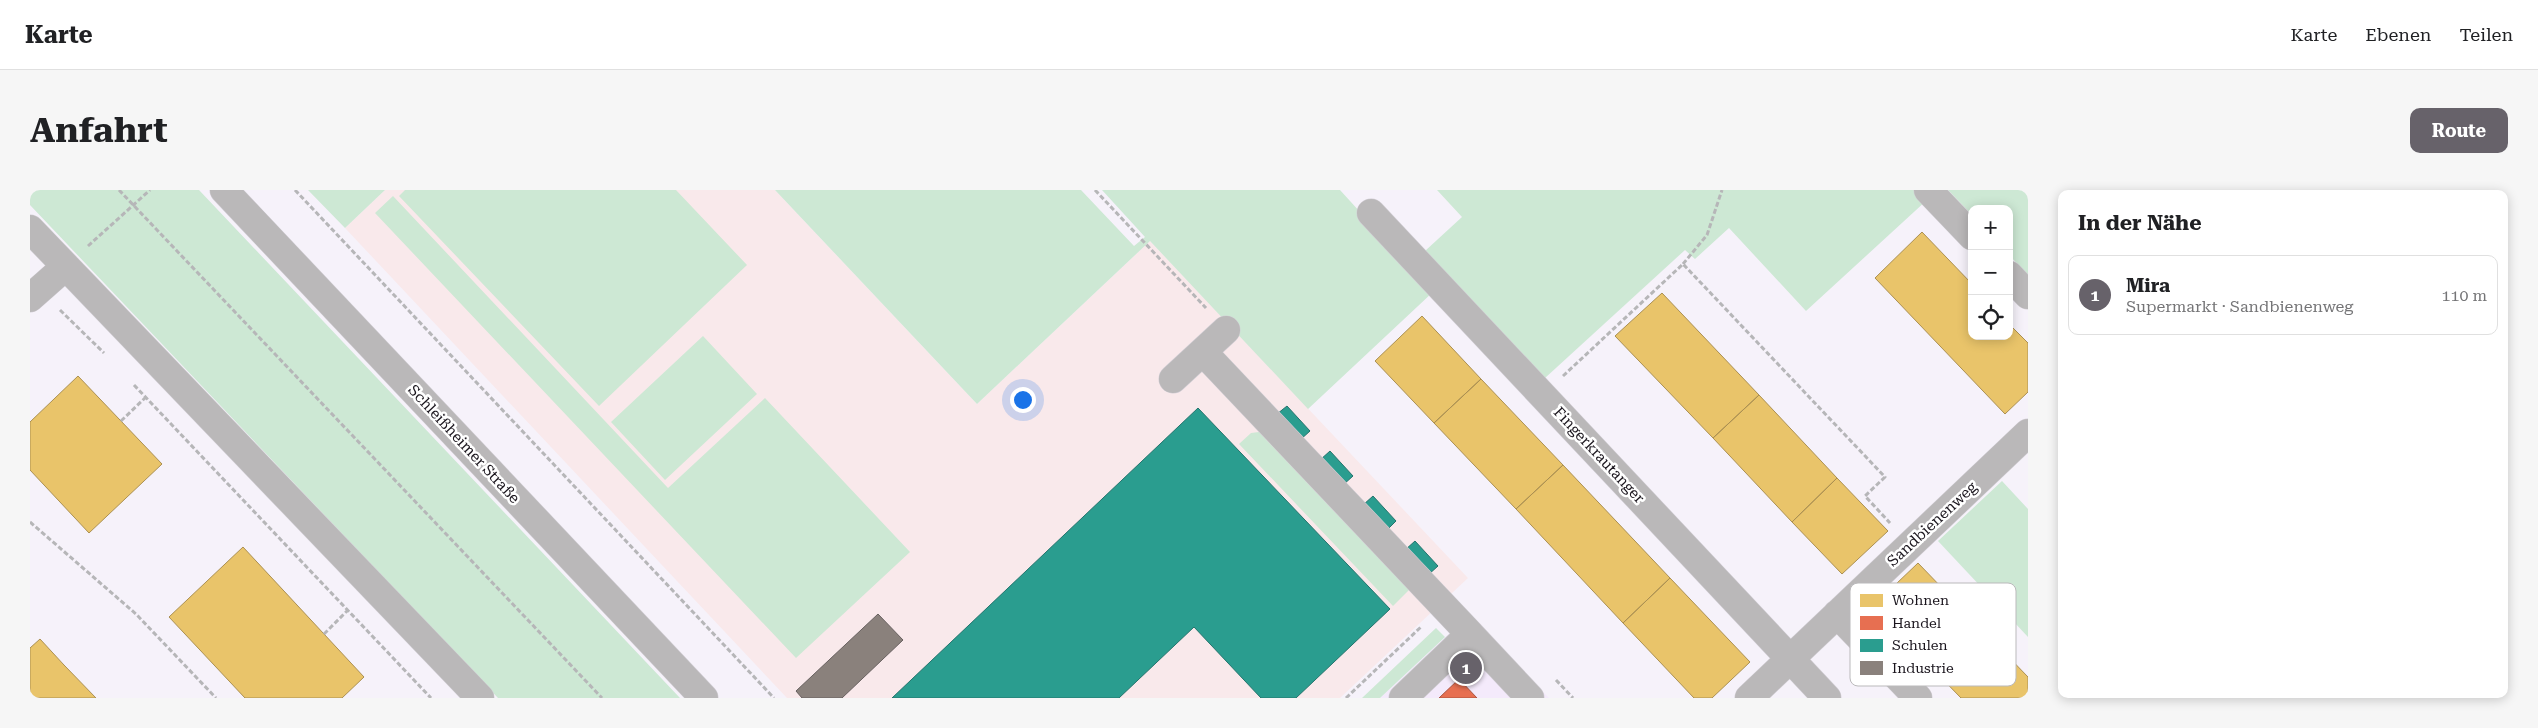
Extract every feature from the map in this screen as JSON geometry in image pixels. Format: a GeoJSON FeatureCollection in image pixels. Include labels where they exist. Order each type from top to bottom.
{"type":"FeatureCollection","features":[{"type":"Feature","properties":{"kind":"street","name":"Schleißheimer Straße"},"geometry":{"type":"LineString","coordinates":[[224,190],[704,698]]}},
{"type":"Feature","properties":{"kind":"street"},"geometry":{"type":"LineString","coordinates":[[1928,190],[1968,232]]}},
{"type":"Feature","properties":{"kind":"street","name":"Fingerkrautanger"},"geometry":{"type":"LineString","coordinates":[[1371,213],[1827,698]]}},
{"type":"Feature","properties":{"kind":"street"},"geometry":{"type":"LineString","coordinates":[[30,229],[480,698]]}},
{"type":"Feature","properties":{"kind":"street"},"geometry":{"type":"LineString","coordinates":[[35,294],[65,267]]}},
{"type":"Feature","properties":{"kind":"street"},"geometry":{"type":"LineString","coordinates":[[2013,279],[2028,295]]}},
{"type":"Feature","properties":{"kind":"street"},"geometry":{"type":"LineString","coordinates":[[1173,379],[1226,330]]}},
{"type":"Feature","properties":{"kind":"street"},"geometry":{"type":"LineString","coordinates":[[1203,352],[1530,698]]}},
{"type":"Feature","properties":{"kind":"street","name":"Sandbienenweg"},"geometry":{"type":"LineString","coordinates":[[1869,583],[2028,434]]}},
{"type":"Feature","properties":{"kind":"street","name":"Sandbienenweg"},"geometry":{"type":"LineString","coordinates":[[1749,698],[1850,602]]}},
{"type":"Feature","properties":{"kind":"street"},"geometry":{"type":"LineString","coordinates":[[1837,614],[1850,627]]}},
{"type":"Feature","properties":{"kind":"street"},"geometry":{"type":"LineString","coordinates":[[1402,698],[1470,634]]}},
{"type":"Feature","properties":{"kind":"street"},"geometry":{"type":"LineString","coordinates":[[1906,686],[1918,698]]}},
{"type":"Feature","properties":{"kind":"path"},"geometry":{"type":"LineString","coordinates":[[119,190],[602,698]]}},
{"type":"Feature","properties":{"kind":"path"},"geometry":{"type":"LineString","coordinates":[[65,267],[150,190]]}},
{"type":"Feature","properties":{"kind":"path"},"geometry":{"type":"LineString","coordinates":[[295,190],[774,698]]}},
{"type":"Feature","properties":{"kind":"path"},"geometry":{"type":"LineString","coordinates":[[1095,190],[1144,243]]}},
{"type":"Feature","properties":{"kind":"path"},"geometry":{"type":"LineString","coordinates":[[1542,395],[1683,264],[1708,235],[1722,190]]}},
{"type":"Feature","properties":{"kind":"path"},"geometry":{"type":"LineString","coordinates":[[1683,264],[1885,477],[1865,496],[1910,544]]}},
{"type":"Feature","properties":{"kind":"path"},"geometry":{"type":"LineString","coordinates":[[35,294],[108,357]]}},
{"type":"Feature","properties":{"kind":"path"},"geometry":{"type":"LineString","coordinates":[[133,384],[431,698]]}},
{"type":"Feature","properties":{"kind":"path"},"geometry":{"type":"LineString","coordinates":[[121,421],[146,397]]}},
{"type":"Feature","properties":{"kind":"path"},"geometry":{"type":"LineString","coordinates":[[30,522],[136,614],[216,698]]}},
{"type":"Feature","properties":{"kind":"path"},"geometry":{"type":"LineString","coordinates":[[1346,698],[1444,606]]}},
{"type":"Feature","properties":{"kind":"path"},"geometry":{"type":"LineString","coordinates":[[324,634],[348,610]]}},
{"type":"Feature","properties":{"kind":"shaded area"},"geometry":{"type":"Polygon","coordinates":[[[385,190],[775,190],[977,404],[1150,241],[1468,578],[1340,698],[787,698],[345,228],[385,190]]]}},
{"type":"Feature","properties":{"kind":"shaded area"},"geometry":{"type":"Polygon","coordinates":[[[1469,615],[1549,698],[1380,698],[1469,615]]]}},
{"type":"Feature","properties":{"kind":"green space"},"geometry":{"type":"Polygon","coordinates":[[[30,190],[199,190],[680,698],[498,698],[30,205],[30,190]]]}},
{"type":"Feature","properties":{"kind":"green space"},"geometry":{"type":"Polygon","coordinates":[[[308,190],[385,190],[345,228],[308,190]]]}},
{"type":"Feature","properties":{"kind":"green space"},"geometry":{"type":"Polygon","coordinates":[[[405,190],[676,190],[747,265],[599,406],[399,196],[405,190]]]}},
{"type":"Feature","properties":{"kind":"green space"},"geometry":{"type":"Polygon","coordinates":[[[775,190],[1081,190],[1134,246],[1145,237],[1102,190],[1340,190],[1433,292],[1308,409],[1150,241],[977,404],[775,190]]]}},
{"type":"Feature","properties":{"kind":"green space"},"geometry":{"type":"Polygon","coordinates":[[[1437,190],[1918,190],[1927,200],[1806,311],[1729,228],[1695,259],[1685,250],[1545,378],[1425,251],[1462,217],[1437,190]]]}},
{"type":"Feature","properties":{"kind":"green space"},"geometry":{"type":"Polygon","coordinates":[[[1948,190],[2028,190],[2028,275],[2013,259],[2013,205],[1968,205],[1968,211],[1948,190]]]}},
{"type":"Feature","properties":{"kind":"green space"},"geometry":{"type":"Polygon","coordinates":[[[393,196],[668,488],[765,398],[910,552],[796,658],[375,213],[393,196]]]}},
{"type":"Feature","properties":{"kind":"green space"},"geometry":{"type":"Polygon","coordinates":[[[703,336],[757,394],[665,480],[611,422],[703,336]]]}},
{"type":"Feature","properties":{"kind":"green space"},"geometry":{"type":"Polygon","coordinates":[[[1259,432],[1409,590],[1393,606],[1239,444],[1251,433],[1259,432]]]}},
{"type":"Feature","properties":{"kind":"green space"},"geometry":{"type":"Polygon","coordinates":[[[2002,481],[2028,509],[2028,637],[2016,624],[2016,583],[1977,583],[1938,541],[2002,481]]]}},
{"type":"Feature","properties":{"kind":"green space"},"geometry":{"type":"Polygon","coordinates":[[[1436,628],[1445,637],[1380,698],[1362,698],[1436,628]]]}},
{"type":"Feature","properties":{"kind":"building: Wohnen"},"geometry":{"type":"Polygon","coordinates":[[[1922,232],[1968,280],[1968,340],[2013,340],[2013,328],[2028,343],[2028,392],[2005,414],[1875,278],[1922,232]]]}},
{"type":"Feature","properties":{"kind":"building: Wohnen"},"geometry":{"type":"Polygon","coordinates":[[[1662,293],[1759,395],[1713,438],[1615,336],[1662,293]]]}},
{"type":"Feature","properties":{"kind":"building: Wohnen"},"geometry":{"type":"Polygon","coordinates":[[[1422,316],[1481,379],[1434,423],[1375,361],[1422,316]]]}},
{"type":"Feature","properties":{"kind":"building: Wohnen"},"geometry":{"type":"Polygon","coordinates":[[[78,376],[162,464],[89,533],[30,470],[30,422],[78,376]]]}},
{"type":"Feature","properties":{"kind":"building: Wohnen"},"geometry":{"type":"Polygon","coordinates":[[[1481,379],[1563,465],[1516,509],[1434,423],[1481,379]]]}},
{"type":"Feature","properties":{"kind":"building: Wohnen"},"geometry":{"type":"Polygon","coordinates":[[[1759,395],[1837,478],[1792,522],[1713,438],[1759,395]]]}},
{"type":"Feature","properties":{"kind":"building: Wohnen"},"geometry":{"type":"Polygon","coordinates":[[[1563,465],[1670,578],[1623,623],[1516,509],[1563,465]]]}},
{"type":"Feature","properties":{"kind":"building: Wohnen"},"geometry":{"type":"Polygon","coordinates":[[[1837,478],[1888,531],[1842,574],[1792,522],[1837,478]]]}},
{"type":"Feature","properties":{"kind":"building: Wohnen"},"geometry":{"type":"Polygon","coordinates":[[[243,547],[364,677],[342,698],[245,698],[169,617],[243,547]]]}},
{"type":"Feature","properties":{"kind":"building: Wohnen"},"geometry":{"type":"Polygon","coordinates":[[[1918,563],[1937,583],[1897,583],[1918,563]]]}},
{"type":"Feature","properties":{"kind":"building: Wohnen"},"geometry":{"type":"Polygon","coordinates":[[[1670,578],[1750,662],[1712,698],[1694,698],[1623,623],[1670,578]]]}},
{"type":"Feature","properties":{"kind":"building: Wohnen"},"geometry":{"type":"Polygon","coordinates":[[[40,639],[96,698],[30,698],[30,648],[40,639]]]}},
{"type":"Feature","properties":{"kind":"building: Wohnen"},"geometry":{"type":"Polygon","coordinates":[[[2016,665],[2028,677],[2028,698],[1961,698],[1949,686],[2016,686],[2016,665]]]}},
{"type":"Feature","properties":{"kind":"building: Handel"},"geometry":{"type":"Polygon","coordinates":[[[1459,679],[1477,698],[1439,698],[1459,679]]]}},
{"type":"Feature","properties":{"kind":"building: Schulen"},"geometry":{"type":"Polygon","coordinates":[[[1287,406],[1310,431],[1300,440],[1277,414],[1287,406]]]}},
{"type":"Feature","properties":{"kind":"building: Schulen"},"geometry":{"type":"Polygon","coordinates":[[[1198,408],[1390,609],[1296,698],[1261,698],[1194,627],[1119,698],[892,698],[1198,408]]]}},
{"type":"Feature","properties":{"kind":"building: Schulen"},"geometry":{"type":"Polygon","coordinates":[[[1330,451],[1353,476],[1343,485],[1320,460],[1330,451]]]}},
{"type":"Feature","properties":{"kind":"building: Schulen"},"geometry":{"type":"Polygon","coordinates":[[[1373,496],[1396,521],[1386,531],[1363,505],[1373,496]]]}},
{"type":"Feature","properties":{"kind":"building: Schulen"},"geometry":{"type":"Polygon","coordinates":[[[1415,541],[1438,566],[1428,575],[1405,550],[1415,541]]]}},
{"type":"Feature","properties":{"kind":"building: Industrie"},"geometry":{"type":"Polygon","coordinates":[[[878,614],[903,640],[842,698],[802,698],[796,691],[878,614]]]}},
{"type":"Feature","properties":{"kind":"place","name":"Mira"},"geometry":{"type":"Point","coordinates":[1466,668]}}]}
